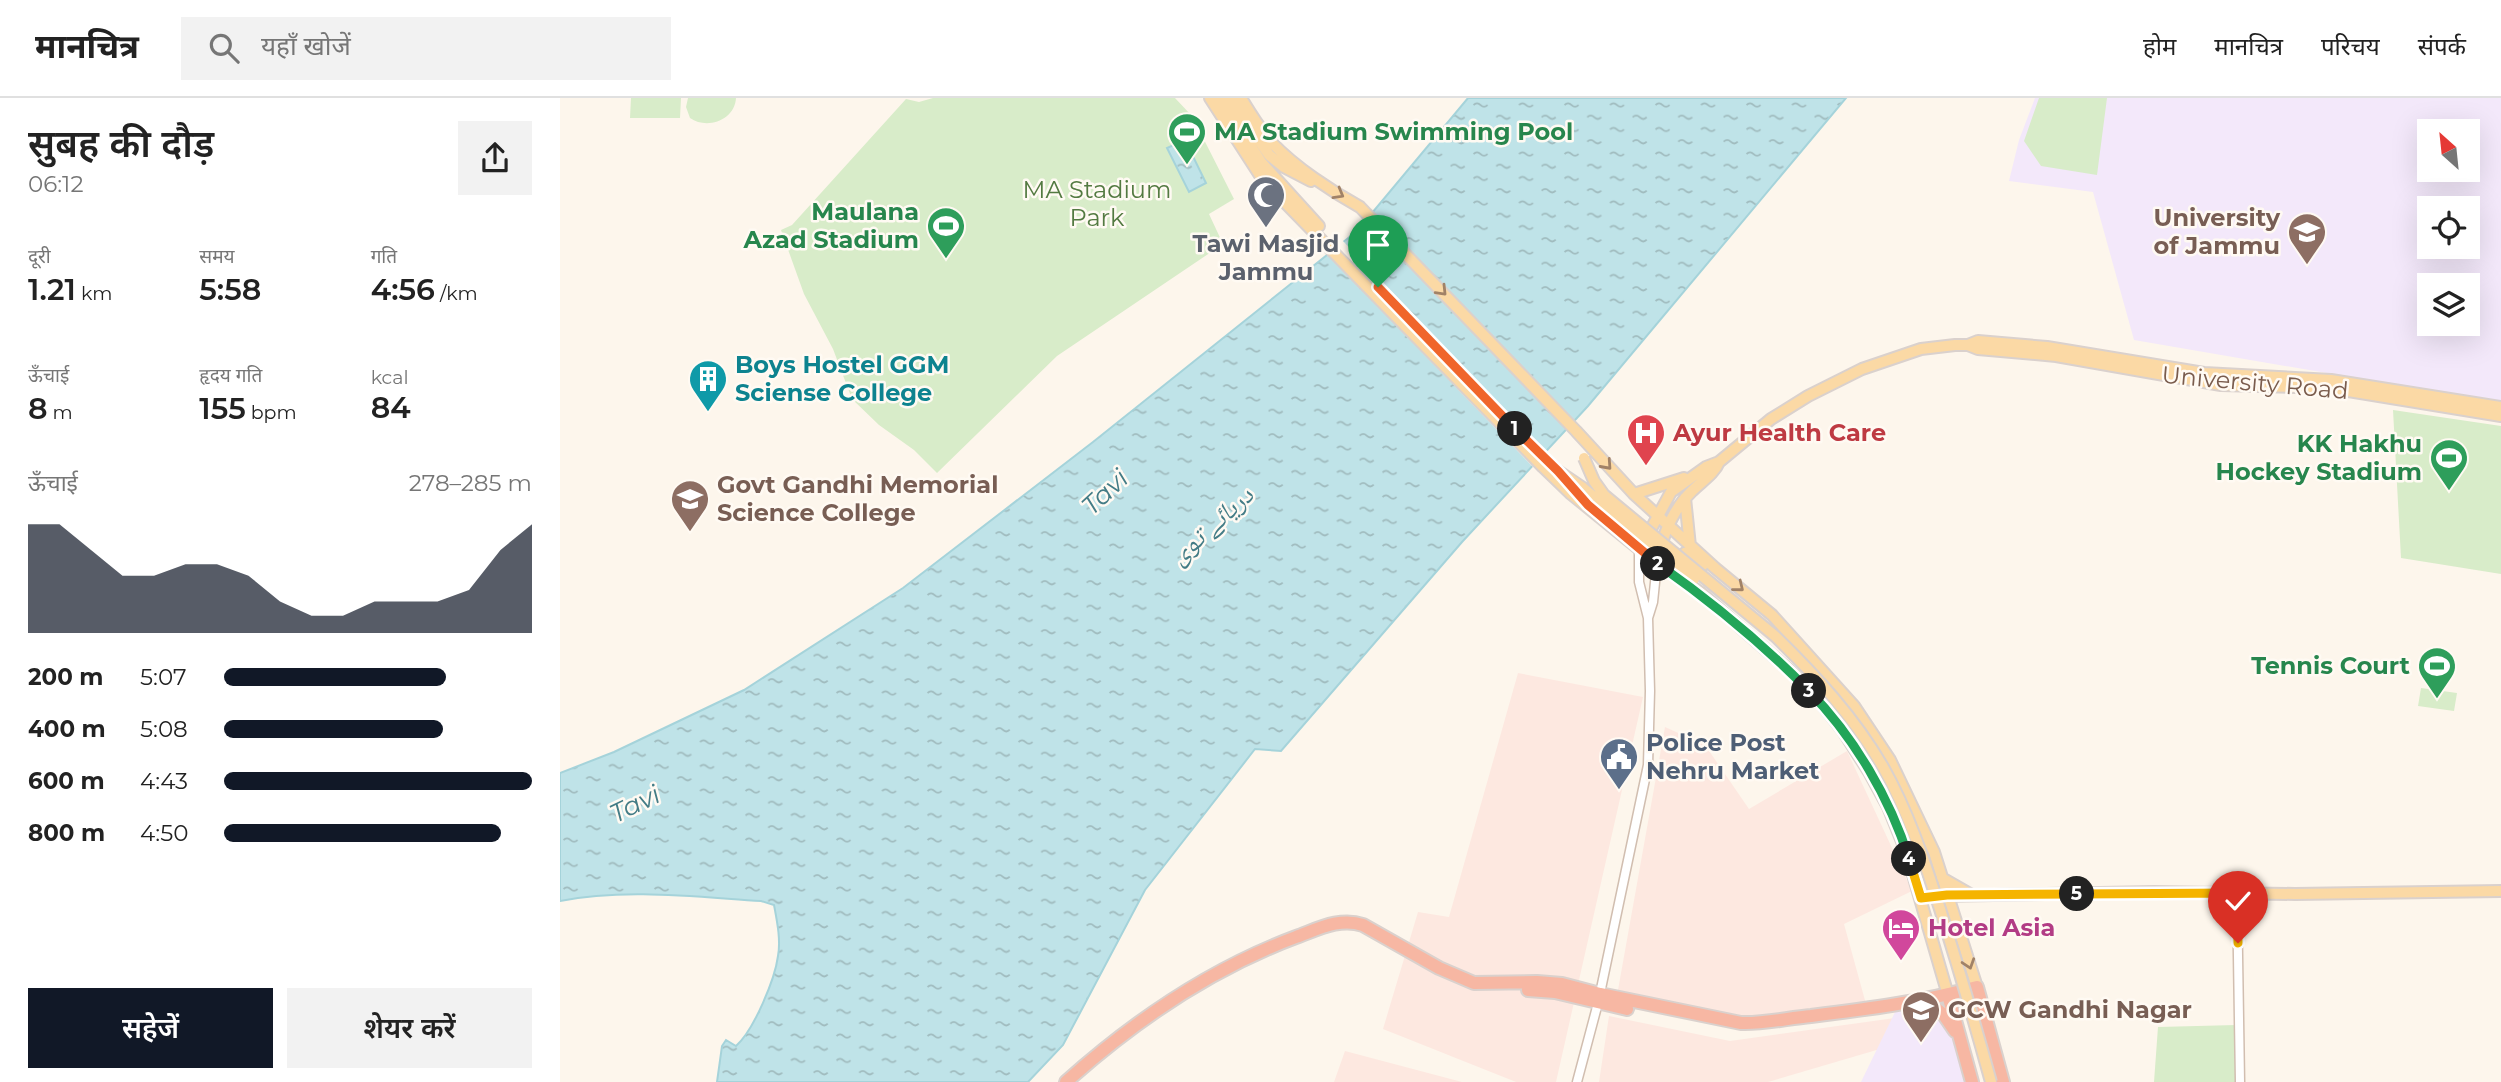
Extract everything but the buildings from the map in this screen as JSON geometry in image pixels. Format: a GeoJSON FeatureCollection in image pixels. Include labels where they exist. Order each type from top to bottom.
{"type":"FeatureCollection","features":[{"type":"Feature","properties":{"kind":"highway"},"geometry":{"type":"LineString","coordinates":[[1066,1082],[1142,1021],[1221,970],[1269,947],[1350,921],[1363,925],[1423,960],[1474,983],[1549,982],[1599,999],[1696,1023],[1761,1029],[1844,1019],[1930,1003],[1977,990],[2003,1082]]}},
{"type":"Feature","properties":{"kind":"highway"},"geometry":{"type":"LineString","coordinates":[[1075,1082],[1156,1018],[1218,980],[1260,959],[1343,930],[1358,930],[1418,965],[1483,992],[1542,990],[1750,1023],[1949,997]]}},
{"type":"Feature","properties":{"kind":"highway"},"geometry":{"type":"LineString","coordinates":[[1949,997],[1972,1082]]}},
{"type":"Feature","properties":{"kind":"highway"},"geometry":{"type":"LineString","coordinates":[[1930,1003],[1944,1015],[1961,1040]]}},
{"type":"Feature","properties":{"kind":"main road"},"geometry":{"type":"LineString","coordinates":[[1210,98],[1258,174],[1319,231],[1570,493],[1657,563],[1701,593],[1789,670],[1820,702],[1869,772],[1888,807],[1907,854],[1949,997]]}},
{"type":"Feature","properties":{"kind":"main road"},"geometry":{"type":"LineString","coordinates":[[1220,98],[1261,162],[1319,231]]}},
{"type":"Feature","properties":{"kind":"main road"},"geometry":{"type":"LineString","coordinates":[[1236,101],[1272,142],[1317,181],[1360,206],[1634,495],[1690,547],[1772,615],[1830,676],[1861,715],[1890,760],[1909,797],[1934,852],[1977,990]]}},
{"type":"Feature","properties":{"kind":"main road","name":"University Road"},"geometry":{"type":"LineString","coordinates":[[1719,462],[1770,419],[1847,375],[1921,349],[1968,345],[1978,341],[2047,346],[2204,373],[2323,379],[2501,407]]}},
{"type":"Feature","properties":{"kind":"main road","name":"University Road"},"geometry":{"type":"LineString","coordinates":[[1968,345],[1978,349],[2056,356],[2221,385],[2330,388],[2501,415]]}},
{"type":"Feature","properties":{"kind":"main road"},"geometry":{"type":"LineString","coordinates":[[1578,433],[1584,458],[1594,481],[1604,495],[1775,636],[1800,660],[1846,714],[1882,765],[1921,850],[1965,987],[1991,1082]]}},
{"type":"Feature","properties":{"kind":"main road"},"geometry":{"type":"LineString","coordinates":[[1639,549],[1671,492],[1719,462]]}},
{"type":"Feature","properties":{"kind":"main road"},"geometry":{"type":"LineString","coordinates":[[1657,563],[1669,526],[1685,498],[1713,473],[1719,462]]}},
{"type":"Feature","properties":{"kind":"main road"},"geometry":{"type":"LineString","coordinates":[[1546,465],[1583,488],[1771,640],[1827,697],[1850,727],[1889,791],[1916,852],[1959,988],[1985,1082]]}},
{"type":"Feature","properties":{"kind":"main road"},"geometry":{"type":"LineString","coordinates":[[1558,471],[1588,505]]}},
{"type":"Feature","properties":{"kind":"main road"},"geometry":{"type":"LineString","coordinates":[[1634,495],[1698,473]]}},
{"type":"Feature","properties":{"kind":"main road"},"geometry":{"type":"LineString","coordinates":[[1685,498],[1690,547]]}},
{"type":"Feature","properties":{"kind":"main road"},"geometry":{"type":"LineString","coordinates":[[1679,578],[1674,564],[1685,553],[1706,568],[1715,568]]}},
{"type":"Feature","properties":{"kind":"main road"},"geometry":{"type":"LineString","coordinates":[[1942,878],[1975,896]]}},
{"type":"Feature","properties":{"kind":"main road"},"geometry":{"type":"LineString","coordinates":[[1921,898],[1947,895],[2501,891]]}},
{"type":"Feature","properties":{"kind":"main road"},"geometry":{"type":"LineString","coordinates":[[1954,915],[1975,896]]}},
{"type":"Feature","properties":{"kind":"street"},"geometry":{"type":"LineString","coordinates":[[1577,1082],[1599,999],[1648,765],[1648,618],[1639,582],[1639,549]]}},
{"type":"Feature","properties":{"kind":"street"},"geometry":{"type":"LineString","coordinates":[[1648,618],[1653,602],[1657,563]]}},
{"type":"Feature","properties":{"kind":"street"},"geometry":{"type":"LineString","coordinates":[[2237,893],[2240,1082]]}},
{"type":"Feature","properties":{"kind":"shaded area","name":"University of Jammu"},"geometry":{"type":"Polygon","coordinates":[[[2035,98],[2501,98],[2501,403],[2134,340],[2093,192],[2009,181],[2019,140],[2035,98]]]}},
{"type":"Feature","properties":{"kind":"shaded area"},"geometry":{"type":"Polygon","coordinates":[[[1518,673],[1643,697],[1556,1082],[1516,1082],[1383,1029],[1418,912],[1449,917],[1518,673]]]}},
{"type":"Feature","properties":{"kind":"shaded area"},"geometry":{"type":"Polygon","coordinates":[[[1665,727],[1705,745],[1749,809],[1847,751],[1912,891],[1844,924],[1866,1004],[1745,1019],[1618,990],[1665,727]]]}},
{"type":"Feature","properties":{"kind":"shaded area","name":"GCW Gandhi Nagar"},"geometry":{"type":"Polygon","coordinates":[[[1949,1000],[1971,1082],[1861,1082],[1898,1006],[1949,1000]]]}},
{"type":"Feature","properties":{"kind":"shaded area"},"geometry":{"type":"Polygon","coordinates":[[[1609,1016],[1730,1041],[1895,1018],[1880,1049],[1768,1082],[1599,1082],[1609,1016]]]}},
{"type":"Feature","properties":{"kind":"shaded area"},"geometry":{"type":"Polygon","coordinates":[[[1345,1051],[1462,1082],[1334,1082],[1345,1051]]]}},
{"type":"Feature","properties":{"kind":"green space"},"geometry":{"type":"Polygon","coordinates":[[[631,98],[681,98],[680,118],[630,118],[631,98]]]}},
{"type":"Feature","properties":{"kind":"green space"},"geometry":{"type":"Polygon","coordinates":[[[688,98],[736,98],[731,112],[725,117],[712,123],[704,123],[690,118],[686,107],[688,98]]]}},
{"type":"Feature","properties":{"kind":"green space","name":"MA Stadium Park"},"geometry":{"type":"Polygon","coordinates":[[[933,98],[1175,98],[1192,116],[1234,199],[1209,214],[1223,244],[1057,356],[937,473],[914,450],[879,425],[852,399],[833,349],[804,294],[781,230],[792,225],[906,99],[919,102],[933,98]]]}},
{"type":"Feature","properties":{"kind":"green space"},"geometry":{"type":"Polygon","coordinates":[[[2039,98],[2107,98],[2097,175],[2041,166],[2024,141],[2039,98]]]}},
{"type":"Feature","properties":{"kind":"green space","name":"KK Hakhu Hockey Stadium"},"geometry":{"type":"Polygon","coordinates":[[[2393,410],[2501,426],[2501,574],[2401,558],[2393,410]]]}},
{"type":"Feature","properties":{"kind":"green space","name":"Tennis Court"},"geometry":{"type":"Polygon","coordinates":[[[2421,688],[2457,693],[2454,711],[2418,706],[2421,688]]]}},
{"type":"Feature","properties":{"kind":"green space"},"geometry":{"type":"Polygon","coordinates":[[[2236,1025],[2237,1082],[2154,1082],[2158,1027],[2236,1025]]]}},
{"type":"Feature","properties":{"kind":"water"},"geometry":{"type":"Polygon","coordinates":[[[1468,98],[1846,98],[1588,406],[1462,542],[1281,751],[1255,749],[1145,890],[1063,1045],[1028,1082],[717,1082],[722,1046],[726,1040],[736,1046],[743,1038],[763,1004],[773,978],[779,944],[774,905],[761,901],[635,894],[560,901],[560,773],[614,752],[744,690],[903,588],[1093,442],[1357,231],[1468,98]]]}},
{"type":"Feature","properties":{"kind":"water","name":"MA Stadium Swimming Pool"},"geometry":{"type":"Polygon","coordinates":[[[1185,140],[1206,183],[1189,192],[1167,148],[1185,140]]]}},
{"type":"Feature","properties":{"kind":"pier"},"geometry":{"type":"Polygon","coordinates":[[[1341,239],[1548,454],[1535,469],[1325,252],[1341,239]]]}},
{"type":"Feature","properties":{"kind":"place","name":"MA Stadium Swimming Pool"},"geometry":{"type":"Point","coordinates":[1187,166]}},
{"type":"Feature","properties":{"kind":"place","name":"Tawi Masjid Jammu"},"geometry":{"type":"Point","coordinates":[1266,229]}},
{"type":"Feature","properties":{"kind":"place","name":"Maulana Azad Stadium"},"geometry":{"type":"Point","coordinates":[946,260]}},
{"type":"Feature","properties":{"kind":"place","name":"University of Jammu"},"geometry":{"type":"Point","coordinates":[2307,266]}},
{"type":"Feature","properties":{"kind":"place","name":"Boys Hostel GGM Sciense College"},"geometry":{"type":"Point","coordinates":[708,413]}},
{"type":"Feature","properties":{"kind":"place","name":"Ayur Health Care"},"geometry":{"type":"Point","coordinates":[1646,467]}},
{"type":"Feature","properties":{"kind":"place","name":"KK Hakhu Hockey Stadium"},"geometry":{"type":"Point","coordinates":[2449,492]}},
{"type":"Feature","properties":{"kind":"place","name":"Govt Gandhi Memorial Science College"},"geometry":{"type":"Point","coordinates":[690,533]}},
{"type":"Feature","properties":{"kind":"place","name":"Tennis Court"},"geometry":{"type":"Point","coordinates":[2437,700]}},
{"type":"Feature","properties":{"kind":"place","name":"Police Post Nehru Market"},"geometry":{"type":"Point","coordinates":[1619,791]}},
{"type":"Feature","properties":{"kind":"place","name":"Hotel Asia"},"geometry":{"type":"Point","coordinates":[1901,962]}},
{"type":"Feature","properties":{"kind":"place","name":"GCW Gandhi Nagar"},"geometry":{"type":"Point","coordinates":[1921,1044]}},
{"type":"Feature","properties":{"kind":"route"},"geometry":{"type":"LineString","coordinates":[[1378,287],[1588,505],[1657,563],[1701,593],[1789,670],[1820,702],[1869,772],[1888,807],[1921,898],[1947,895],[2237,893],[2238,943]]}},
{"type":"Feature","properties":{"kind":"water label","name":"Tavi"},"geometry":{"type":"Point","coordinates":[1105,492]}},
{"type":"Feature","properties":{"kind":"water label","name":"دریائے توی"},"geometry":{"type":"Point","coordinates":[1211,525]}},
{"type":"Feature","properties":{"kind":"water label","name":"Tavi"},"geometry":{"type":"Point","coordinates":[635,804]}}]}
